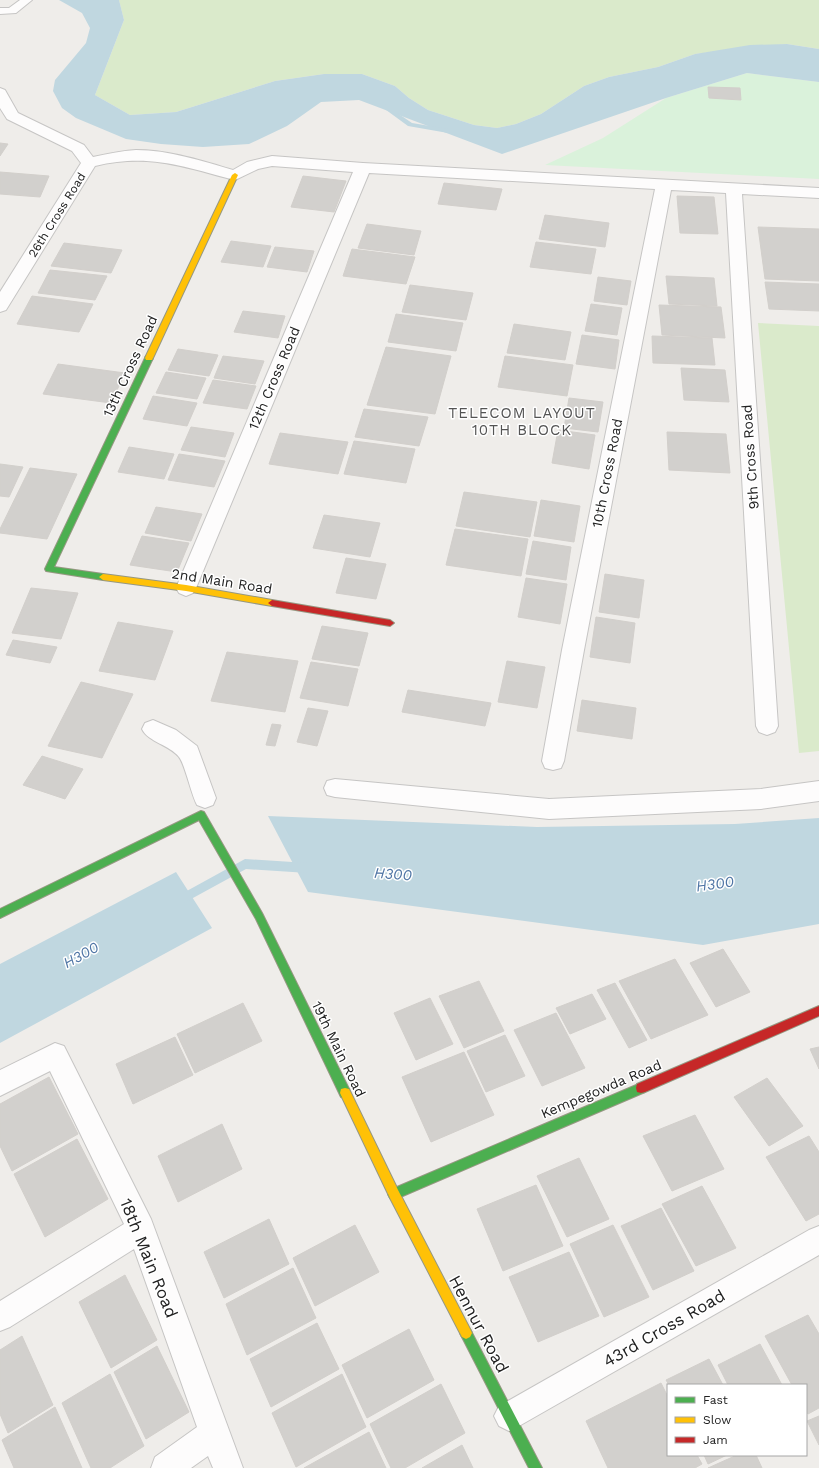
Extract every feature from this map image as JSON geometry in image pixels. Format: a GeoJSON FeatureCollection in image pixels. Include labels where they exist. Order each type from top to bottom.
{"type":"FeatureCollection","features":[{"type":"Feature","properties":{"kind":"street","name":"26th Cross Road"},"geometry":{"type":"LineString","coordinates":[[0,93],[12,116],[78,148],[89,162],[0,306]]}},
{"type":"Feature","properties":{"kind":"street"},"geometry":{"type":"LineString","coordinates":[[89,162],[111,157],[138,155],[175,160],[235,174],[253,165],[272,161],[363,168],[819,193]]}},
{"type":"Feature","properties":{"kind":"street","name":"12th Cross Road"},"geometry":{"type":"LineString","coordinates":[[186,588],[363,168]]}},
{"type":"Feature","properties":{"kind":"street","name":"13th Cross Road"},"geometry":{"type":"LineString","coordinates":[[49,570],[235,174]]}},
{"type":"Feature","properties":{"kind":"street","name":"10th Cross Road"},"geometry":{"type":"LineString","coordinates":[[553,761],[573,650],[664,185]]}},
{"type":"Feature","properties":{"kind":"street","name":"9th Cross Road"},"geometry":{"type":"LineString","coordinates":[[734,189],[767,726]]}},
{"type":"Feature","properties":{"kind":"street","name":"2nd Main Road"},"geometry":{"type":"LineString","coordinates":[[49,570],[186,588],[390,623]]}},
{"type":"Feature","properties":{"kind":"street"},"geometry":{"type":"LineString","coordinates":[[153,729],[168,736],[189,752],[205,798]]}},
{"type":"Feature","properties":{"kind":"street"},"geometry":{"type":"LineString","coordinates":[[335,788],[549,809],[760,799],[819,791]]}},
{"type":"Feature","properties":{"kind":"street","name":"19th Main Road"},"geometry":{"type":"LineString","coordinates":[[0,914],[201,815],[259,916],[394,1194]]}},
{"type":"Feature","properties":{"kind":"street","name":"Kempegowda Road"},"geometry":{"type":"LineString","coordinates":[[394,1194],[819,1011]]}},
{"type":"Feature","properties":{"kind":"street","name":"18th Main Road"},"geometry":{"type":"LineString","coordinates":[[0,1084],[56,1055],[141,1229],[228,1468]]}},
{"type":"Feature","properties":{"kind":"street","name":"Hennur Road"},"geometry":{"type":"LineString","coordinates":[[394,1194],[536,1468]]}},
{"type":"Feature","properties":{"kind":"street"},"geometry":{"type":"LineString","coordinates":[[0,1317],[141,1229]]}},
{"type":"Feature","properties":{"kind":"street","name":"43rd Cross Road"},"geometry":{"type":"LineString","coordinates":[[509,1416],[819,1240]]}},
{"type":"Feature","properties":{"kind":"street"},"geometry":{"type":"LineString","coordinates":[[166,1468],[214,1433]]}},
{"type":"Feature","properties":{"kind":"lane"},"geometry":{"type":"LineString","coordinates":[[0,11],[12,11],[27,0]]}},
{"type":"Feature","properties":{"kind":"green space"},"geometry":{"type":"Polygon","coordinates":[[[119,0],[819,0],[819,49],[787,44],[695,54],[658,67],[609,77],[584,86],[541,114],[516,124],[497,128],[474,125],[428,110],[409,98],[395,86],[362,74],[324,74],[275,81],[176,112],[130,115],[95,95],[124,20],[119,0]]]}},
{"type":"Feature","properties":{"kind":"green space"},"geometry":{"type":"Polygon","coordinates":[[[747,73],[819,82],[819,179],[545,165],[603,138],[666,98],[747,73]]]}},
{"type":"Feature","properties":{"kind":"green space"},"geometry":{"type":"Polygon","coordinates":[[[758,323],[819,326],[819,751],[799,753],[758,323]]]}},
{"type":"Feature","properties":{"kind":"water"},"geometry":{"type":"Polygon","coordinates":[[[59,0],[119,0],[124,20],[95,95],[130,115],[176,112],[275,81],[324,74],[362,74],[395,86],[409,98],[428,110],[474,125],[497,128],[516,124],[541,114],[584,86],[609,77],[658,67],[695,54],[750,45],[787,44],[819,49],[819,82],[747,73],[666,98],[502,154],[359,100],[321,102],[287,126],[249,144],[203,147],[161,144],[126,139],[76,118],[62,108],[53,91],[55,80],[86,43],[90,28],[82,13],[59,0]]]}},
{"type":"Feature","properties":{"kind":"water"},"geometry":{"type":"Polygon","coordinates":[[[268,816],[537,827],[735,824],[819,818],[819,924],[703,945],[308,892],[268,816]]]}},
{"type":"Feature","properties":{"kind":"water"},"geometry":{"type":"Polygon","coordinates":[[[176,872],[212,928],[0,1043],[0,964],[176,872]]]}},
{"type":"Feature","properties":{"kind":"building"},"geometry":{"type":"Polygon","coordinates":[[[708,87],[740,88],[741,100],[709,98],[708,87]]]}},
{"type":"Feature","properties":{"kind":"building"},"geometry":{"type":"Polygon","coordinates":[[[0,143],[8,144],[0,156],[0,143]]]}},
{"type":"Feature","properties":{"kind":"building"},"geometry":{"type":"Polygon","coordinates":[[[0,172],[49,176],[40,197],[0,194],[0,172]]]}},
{"type":"Feature","properties":{"kind":"building"},"geometry":{"type":"Polygon","coordinates":[[[303,176],[346,181],[334,212],[291,207],[303,176]]]}},
{"type":"Feature","properties":{"kind":"building"},"geometry":{"type":"Polygon","coordinates":[[[444,183],[502,189],[496,210],[438,204],[444,183]]]}},
{"type":"Feature","properties":{"kind":"building"},"geometry":{"type":"Polygon","coordinates":[[[677,196],[714,197],[718,234],[680,233],[677,196]]]}},
{"type":"Feature","properties":{"kind":"building"},"geometry":{"type":"Polygon","coordinates":[[[545,215],[609,223],[605,247],[539,239],[545,215]]]}},
{"type":"Feature","properties":{"kind":"building"},"geometry":{"type":"Polygon","coordinates":[[[367,224],[421,231],[414,255],[358,248],[367,224]]]}},
{"type":"Feature","properties":{"kind":"building"},"geometry":{"type":"Polygon","coordinates":[[[758,227],[819,229],[819,281],[765,279],[758,227]]]}},
{"type":"Feature","properties":{"kind":"building"},"geometry":{"type":"Polygon","coordinates":[[[231,241],[271,246],[263,267],[221,262],[231,241]]]}},
{"type":"Feature","properties":{"kind":"building"},"geometry":{"type":"Polygon","coordinates":[[[536,242],[596,249],[591,274],[530,267],[536,242]]]}},
{"type":"Feature","properties":{"kind":"building"},"geometry":{"type":"Polygon","coordinates":[[[64,243],[122,250],[111,273],[51,266],[64,243]]]}},
{"type":"Feature","properties":{"kind":"building"},"geometry":{"type":"Polygon","coordinates":[[[275,247],[314,251],[307,272],[267,267],[275,247]]]}},
{"type":"Feature","properties":{"kind":"building"},"geometry":{"type":"Polygon","coordinates":[[[352,249],[415,257],[406,284],[343,276],[352,249]]]}},
{"type":"Feature","properties":{"kind":"building"},"geometry":{"type":"Polygon","coordinates":[[[50,270],[107,276],[95,300],[38,293],[50,270]]]}},
{"type":"Feature","properties":{"kind":"building"},"geometry":{"type":"Polygon","coordinates":[[[666,276],[714,278],[717,306],[669,304],[666,276]]]}},
{"type":"Feature","properties":{"kind":"building"},"geometry":{"type":"Polygon","coordinates":[[[598,277],[631,281],[627,305],[594,301],[598,277]]]}},
{"type":"Feature","properties":{"kind":"building"},"geometry":{"type":"Polygon","coordinates":[[[765,282],[819,284],[819,311],[769,309],[765,282]]]}},
{"type":"Feature","properties":{"kind":"building"},"geometry":{"type":"Polygon","coordinates":[[[410,285],[473,293],[466,320],[402,312],[410,285]]]}},
{"type":"Feature","properties":{"kind":"building"},"geometry":{"type":"Polygon","coordinates":[[[32,296],[93,304],[79,332],[17,324],[32,296]]]}},
{"type":"Feature","properties":{"kind":"building"},"geometry":{"type":"Polygon","coordinates":[[[591,304],[622,308],[617,335],[585,331],[591,304]]]}},
{"type":"Feature","properties":{"kind":"building"},"geometry":{"type":"Polygon","coordinates":[[[659,305],[721,307],[725,338],[662,335],[659,305]]]}},
{"type":"Feature","properties":{"kind":"building"},"geometry":{"type":"Polygon","coordinates":[[[243,311],[285,316],[278,338],[234,332],[243,311]]]}},
{"type":"Feature","properties":{"kind":"building"},"geometry":{"type":"Polygon","coordinates":[[[396,314],[463,323],[456,351],[388,342],[396,314]]]}},
{"type":"Feature","properties":{"kind":"building"},"geometry":{"type":"Polygon","coordinates":[[[514,324],[571,332],[565,360],[507,353],[514,324]]]}},
{"type":"Feature","properties":{"kind":"building"},"geometry":{"type":"Polygon","coordinates":[[[582,335],[619,340],[615,369],[576,364],[582,335]]]}},
{"type":"Feature","properties":{"kind":"building"},"geometry":{"type":"Polygon","coordinates":[[[652,336],[712,338],[715,365],[653,363],[652,336]]]}},
{"type":"Feature","properties":{"kind":"building"},"geometry":{"type":"Polygon","coordinates":[[[386,347],[451,356],[435,414],[367,405],[386,347]]]}},
{"type":"Feature","properties":{"kind":"building"},"geometry":{"type":"Polygon","coordinates":[[[178,349],[218,355],[209,376],[168,370],[178,349]]]}},
{"type":"Feature","properties":{"kind":"building"},"geometry":{"type":"Polygon","coordinates":[[[223,356],[264,361],[255,384],[214,378],[223,356]]]}},
{"type":"Feature","properties":{"kind":"building"},"geometry":{"type":"Polygon","coordinates":[[[505,356],[573,365],[567,396],[498,387],[505,356]]]}},
{"type":"Feature","properties":{"kind":"building"},"geometry":{"type":"Polygon","coordinates":[[[58,364],[125,373],[111,403],[43,394],[58,364]]]}},
{"type":"Feature","properties":{"kind":"building"},"geometry":{"type":"Polygon","coordinates":[[[681,368],[725,370],[729,402],[684,400],[681,368]]]}},
{"type":"Feature","properties":{"kind":"building"},"geometry":{"type":"Polygon","coordinates":[[[166,372],[206,378],[197,399],[156,393],[166,372]]]}},
{"type":"Feature","properties":{"kind":"building"},"geometry":{"type":"Polygon","coordinates":[[[213,380],[256,386],[247,409],[203,403],[213,380]]]}},
{"type":"Feature","properties":{"kind":"building"},"geometry":{"type":"Polygon","coordinates":[[[153,396],[197,403],[187,426],[143,419],[153,396]]]}},
{"type":"Feature","properties":{"kind":"building"},"geometry":{"type":"Polygon","coordinates":[[[569,398],[603,402],[598,432],[564,428],[569,398]]]}},
{"type":"Feature","properties":{"kind":"building"},"geometry":{"type":"Polygon","coordinates":[[[364,409],[428,417],[419,446],[355,437],[364,409]]]}},
{"type":"Feature","properties":{"kind":"building"},"geometry":{"type":"Polygon","coordinates":[[[191,427],[234,433],[225,457],[181,450],[191,427]]]}},
{"type":"Feature","properties":{"kind":"building"},"geometry":{"type":"Polygon","coordinates":[[[558,430],[595,435],[589,469],[552,463],[558,430]]]}},
{"type":"Feature","properties":{"kind":"building"},"geometry":{"type":"Polygon","coordinates":[[[667,432],[726,434],[730,473],[669,470],[667,432]]]}},
{"type":"Feature","properties":{"kind":"building"},"geometry":{"type":"Polygon","coordinates":[[[280,433],[348,442],[338,474],[269,464],[280,433]]]}},
{"type":"Feature","properties":{"kind":"building"},"geometry":{"type":"Polygon","coordinates":[[[354,441],[415,449],[406,483],[344,474],[354,441]]]}},
{"type":"Feature","properties":{"kind":"building"},"geometry":{"type":"Polygon","coordinates":[[[129,447],[174,454],[164,479],[118,472],[129,447]]]}},
{"type":"Feature","properties":{"kind":"building"},"geometry":{"type":"Polygon","coordinates":[[[179,454],[225,461],[214,487],[168,480],[179,454]]]}},
{"type":"Feature","properties":{"kind":"building"},"geometry":{"type":"Polygon","coordinates":[[[0,464],[23,467],[9,497],[0,496],[0,464]]]}},
{"type":"Feature","properties":{"kind":"building"},"geometry":{"type":"Polygon","coordinates":[[[30,468],[77,474],[47,539],[0,533],[0,529],[30,468]]]}},
{"type":"Feature","properties":{"kind":"building"},"geometry":{"type":"Polygon","coordinates":[[[464,492],[537,502],[530,537],[456,526],[464,492]]]}},
{"type":"Feature","properties":{"kind":"building"},"geometry":{"type":"Polygon","coordinates":[[[541,500],[580,506],[574,542],[534,536],[541,500]]]}},
{"type":"Feature","properties":{"kind":"building"},"geometry":{"type":"Polygon","coordinates":[[[156,507],[202,514],[191,541],[145,533],[156,507]]]}},
{"type":"Feature","properties":{"kind":"building"},"geometry":{"type":"Polygon","coordinates":[[[324,515],[380,523],[370,557],[313,548],[324,515]]]}},
{"type":"Feature","properties":{"kind":"building"},"geometry":{"type":"Polygon","coordinates":[[[455,529],[528,539],[521,576],[446,565],[455,529]]]}},
{"type":"Feature","properties":{"kind":"building"},"geometry":{"type":"Polygon","coordinates":[[[142,536],[189,543],[177,572],[130,565],[142,536]]]}},
{"type":"Feature","properties":{"kind":"building"},"geometry":{"type":"Polygon","coordinates":[[[533,541],[571,547],[566,580],[526,574],[533,541]]]}},
{"type":"Feature","properties":{"kind":"building"},"geometry":{"type":"Polygon","coordinates":[[[346,558],[386,564],[376,599],[336,593],[346,558]]]}},
{"type":"Feature","properties":{"kind":"building"},"geometry":{"type":"Polygon","coordinates":[[[605,574],[644,580],[639,618],[599,612],[605,574]]]}},
{"type":"Feature","properties":{"kind":"building"},"geometry":{"type":"Polygon","coordinates":[[[526,578],[567,584],[560,624],[518,617],[526,578]]]}},
{"type":"Feature","properties":{"kind":"building"},"geometry":{"type":"Polygon","coordinates":[[[31,588],[78,593],[61,639],[12,633],[31,588]]]}},
{"type":"Feature","properties":{"kind":"building"},"geometry":{"type":"Polygon","coordinates":[[[596,617],[635,623],[630,663],[590,657],[596,617]]]}},
{"type":"Feature","properties":{"kind":"building"},"geometry":{"type":"Polygon","coordinates":[[[118,622],[173,631],[155,680],[99,671],[118,622]]]}},
{"type":"Feature","properties":{"kind":"building"},"geometry":{"type":"Polygon","coordinates":[[[322,626],[368,633],[359,666],[312,659],[322,626]]]}},
{"type":"Feature","properties":{"kind":"building"},"geometry":{"type":"Polygon","coordinates":[[[13,640],[57,647],[50,663],[6,655],[13,640]]]}},
{"type":"Feature","properties":{"kind":"building"},"geometry":{"type":"Polygon","coordinates":[[[227,652],[298,661],[285,712],[211,701],[227,652]]]}},
{"type":"Feature","properties":{"kind":"building"},"geometry":{"type":"Polygon","coordinates":[[[507,661],[545,667],[537,708],[498,702],[507,661]]]}},
{"type":"Feature","properties":{"kind":"building"},"geometry":{"type":"Polygon","coordinates":[[[311,662],[358,669],[348,706],[300,698],[311,662]]]}},
{"type":"Feature","properties":{"kind":"building"},"geometry":{"type":"Polygon","coordinates":[[[81,682],[133,694],[102,758],[48,746],[81,682]]]}},
{"type":"Feature","properties":{"kind":"building"},"geometry":{"type":"Polygon","coordinates":[[[408,690],[491,703],[485,726],[402,712],[408,690]]]}},
{"type":"Feature","properties":{"kind":"building"},"geometry":{"type":"Polygon","coordinates":[[[582,700],[636,708],[632,739],[577,731],[582,700]]]}},
{"type":"Feature","properties":{"kind":"building"},"geometry":{"type":"Polygon","coordinates":[[[308,708],[328,711],[317,746],[297,742],[308,708]]]}},
{"type":"Feature","properties":{"kind":"building"},"geometry":{"type":"Polygon","coordinates":[[[272,724],[281,725],[275,746],[266,745],[272,724]]]}},
{"type":"Feature","properties":{"kind":"building"},"geometry":{"type":"Polygon","coordinates":[[[42,756],[83,769],[65,799],[23,785],[42,756]]]}},
{"type":"Feature","properties":{"kind":"building"},"geometry":{"type":"Polygon","coordinates":[[[723,949],[750,992],[716,1007],[690,963],[723,949]]]}},
{"type":"Feature","properties":{"kind":"building"},"geometry":{"type":"Polygon","coordinates":[[[675,959],[708,1015],[651,1039],[619,981],[675,959]]]}},
{"type":"Feature","properties":{"kind":"building"},"geometry":{"type":"Polygon","coordinates":[[[479,981],[504,1031],[464,1048],[439,996],[479,981]]]}},
{"type":"Feature","properties":{"kind":"building"},"geometry":{"type":"Polygon","coordinates":[[[615,983],[647,1040],[629,1048],[597,990],[615,983]]]}},
{"type":"Feature","properties":{"kind":"building"},"geometry":{"type":"Polygon","coordinates":[[[592,994],[606,1019],[570,1034],[556,1008],[592,994]]]}},
{"type":"Feature","properties":{"kind":"building"},"geometry":{"type":"Polygon","coordinates":[[[430,998],[453,1044],[416,1060],[394,1013],[430,998]]]}},
{"type":"Feature","properties":{"kind":"building"},"geometry":{"type":"Polygon","coordinates":[[[243,1003],[262,1041],[195,1073],[177,1034],[243,1003]]]}},
{"type":"Feature","properties":{"kind":"building"},"geometry":{"type":"Polygon","coordinates":[[[556,1013],[585,1068],[542,1086],[514,1030],[556,1013]]]}},
{"type":"Feature","properties":{"kind":"building"},"geometry":{"type":"Polygon","coordinates":[[[505,1035],[525,1076],[486,1092],[467,1051],[505,1035]]]}},
{"type":"Feature","properties":{"kind":"building"},"geometry":{"type":"Polygon","coordinates":[[[175,1037],[193,1075],[133,1104],[116,1064],[175,1037]]]}},
{"type":"Feature","properties":{"kind":"building"},"geometry":{"type":"Polygon","coordinates":[[[819,1047],[819,1069],[810,1049],[819,1047]]]}},
{"type":"Feature","properties":{"kind":"building"},"geometry":{"type":"Polygon","coordinates":[[[464,1052],[494,1115],[431,1142],[402,1077],[464,1052]]]}},
{"type":"Feature","properties":{"kind":"building"},"geometry":{"type":"Polygon","coordinates":[[[49,1077],[78,1134],[12,1171],[0,1146],[0,1104],[49,1077]]]}},
{"type":"Feature","properties":{"kind":"building"},"geometry":{"type":"Polygon","coordinates":[[[767,1078],[803,1126],[769,1146],[734,1097],[767,1078]]]}},
{"type":"Feature","properties":{"kind":"building"},"geometry":{"type":"Polygon","coordinates":[[[695,1115],[724,1169],[672,1191],[643,1136],[695,1115]]]}},
{"type":"Feature","properties":{"kind":"building"},"geometry":{"type":"Polygon","coordinates":[[[222,1124],[242,1169],[178,1202],[158,1156],[222,1124]]]}},
{"type":"Feature","properties":{"kind":"building"},"geometry":{"type":"Polygon","coordinates":[[[809,1136],[819,1152],[819,1214],[806,1221],[766,1157],[809,1136]]]}},
{"type":"Feature","properties":{"kind":"building"},"geometry":{"type":"Polygon","coordinates":[[[77,1139],[108,1199],[45,1237],[14,1174],[77,1139]]]}},
{"type":"Feature","properties":{"kind":"building"},"geometry":{"type":"Polygon","coordinates":[[[579,1158],[609,1219],[567,1237],[537,1176],[579,1158]]]}},
{"type":"Feature","properties":{"kind":"building"},"geometry":{"type":"Polygon","coordinates":[[[536,1185],[563,1246],[503,1271],[477,1209],[536,1185]]]}},
{"type":"Feature","properties":{"kind":"building"},"geometry":{"type":"Polygon","coordinates":[[[702,1186],[736,1248],[696,1266],[662,1204],[702,1186]]]}},
{"type":"Feature","properties":{"kind":"building"},"geometry":{"type":"Polygon","coordinates":[[[661,1208],[694,1271],[653,1290],[621,1226],[661,1208]]]}},
{"type":"Feature","properties":{"kind":"building"},"geometry":{"type":"Polygon","coordinates":[[[269,1219],[289,1264],[224,1298],[204,1252],[269,1219]]]}},
{"type":"Feature","properties":{"kind":"building"},"geometry":{"type":"Polygon","coordinates":[[[355,1225],[379,1272],[315,1306],[293,1258],[355,1225]]]}},
{"type":"Feature","properties":{"kind":"building"},"geometry":{"type":"Polygon","coordinates":[[[613,1225],[649,1297],[604,1317],[570,1244],[613,1225]]]}},
{"type":"Feature","properties":{"kind":"building"},"geometry":{"type":"Polygon","coordinates":[[[569,1252],[599,1316],[538,1342],[509,1277],[569,1252]]]}},
{"type":"Feature","properties":{"kind":"building"},"geometry":{"type":"Polygon","coordinates":[[[293,1268],[316,1318],[247,1355],[226,1304],[293,1268]]]}},
{"type":"Feature","properties":{"kind":"building"},"geometry":{"type":"Polygon","coordinates":[[[125,1275],[157,1340],[111,1368],[79,1302],[125,1275]]]}},
{"type":"Feature","properties":{"kind":"building"},"geometry":{"type":"Polygon","coordinates":[[[808,1315],[819,1334],[819,1408],[808,1414],[807,1384],[791,1384],[765,1336],[808,1315]]]}},
{"type":"Feature","properties":{"kind":"building"},"geometry":{"type":"Polygon","coordinates":[[[317,1323],[339,1369],[271,1407],[250,1359],[317,1323]]]}},
{"type":"Feature","properties":{"kind":"building"},"geometry":{"type":"Polygon","coordinates":[[[409,1329],[434,1380],[367,1418],[342,1365],[409,1329]]]}},
{"type":"Feature","properties":{"kind":"building"},"geometry":{"type":"Polygon","coordinates":[[[22,1336],[53,1405],[8,1433],[0,1414],[0,1350],[22,1336]]]}},
{"type":"Feature","properties":{"kind":"building"},"geometry":{"type":"Polygon","coordinates":[[[760,1344],[781,1384],[728,1384],[718,1365],[760,1344]]]}},
{"type":"Feature","properties":{"kind":"building"},"geometry":{"type":"Polygon","coordinates":[[[157,1346],[189,1412],[146,1439],[114,1372],[157,1346]]]}},
{"type":"Feature","properties":{"kind":"building"},"geometry":{"type":"Polygon","coordinates":[[[709,1359],[722,1384],[668,1384],[666,1380],[709,1359]]]}},
{"type":"Feature","properties":{"kind":"building"},"geometry":{"type":"Polygon","coordinates":[[[110,1374],[144,1446],[110,1468],[91,1468],[62,1403],[110,1374]]]}},
{"type":"Feature","properties":{"kind":"building"},"geometry":{"type":"Polygon","coordinates":[[[342,1374],[366,1427],[296,1467],[272,1413],[342,1374]]]}},
{"type":"Feature","properties":{"kind":"building"},"geometry":{"type":"Polygon","coordinates":[[[661,1383],[667,1395],[667,1456],[698,1456],[702,1464],[695,1468],[608,1468],[586,1421],[661,1383]]]}},
{"type":"Feature","properties":{"kind":"building"},"geometry":{"type":"Polygon","coordinates":[[[441,1384],[465,1433],[405,1468],[391,1468],[370,1424],[441,1384]]]}},
{"type":"Feature","properties":{"kind":"building"},"geometry":{"type":"Polygon","coordinates":[[[55,1407],[82,1468],[14,1468],[2,1440],[55,1407]]]}},
{"type":"Feature","properties":{"kind":"building"},"geometry":{"type":"Polygon","coordinates":[[[819,1416],[819,1445],[807,1421],[819,1416]]]}},
{"type":"Feature","properties":{"kind":"building"},"geometry":{"type":"Polygon","coordinates":[[[369,1432],[386,1468],[304,1468],[369,1432]]]}},
{"type":"Feature","properties":{"kind":"building"},"geometry":{"type":"Polygon","coordinates":[[[462,1445],[473,1468],[422,1468],[462,1445]]]}},
{"type":"Feature","properties":{"kind":"building"},"geometry":{"type":"Polygon","coordinates":[[[704,1456],[725,1456],[708,1464],[704,1456]]]}},
{"type":"Feature","properties":{"kind":"building"},"geometry":{"type":"Polygon","coordinates":[[[735,1456],[756,1456],[762,1468],[708,1468],[735,1456]]]}},
{"type":"Feature","properties":{"kind":"waterway"},"geometry":{"type":"LineString","coordinates":[[384,106],[410,125],[448,131]]}},
{"type":"Feature","properties":{"kind":"waterway","name":"H300"},"geometry":{"type":"LineString","coordinates":[[178,901],[245,864],[308,868]]}},
{"type":"Feature","properties":{"kind":"traffic: fast"},"geometry":{"type":"LineString","coordinates":[[103,577],[49,569],[149,358]]}},
{"type":"Feature","properties":{"kind":"traffic: fast"},"geometry":{"type":"LineString","coordinates":[[0,914],[201,815],[259,916],[345,1093]]}},
{"type":"Feature","properties":{"kind":"traffic: fast"},"geometry":{"type":"LineString","coordinates":[[394,1194],[641,1088]]}},
{"type":"Feature","properties":{"kind":"traffic: fast"},"geometry":{"type":"LineString","coordinates":[[466,1333],[536,1468]]}},
{"type":"Feature","properties":{"kind":"traffic: slow"},"geometry":{"type":"LineString","coordinates":[[149,358],[235,175]]}},
{"type":"Feature","properties":{"kind":"traffic: slow"},"geometry":{"type":"LineString","coordinates":[[103,577],[186,588],[272,603]]}},
{"type":"Feature","properties":{"kind":"traffic: slow"},"geometry":{"type":"LineString","coordinates":[[345,1093],[394,1194],[466,1333]]}},
{"type":"Feature","properties":{"kind":"traffic: jam"},"geometry":{"type":"LineString","coordinates":[[272,603],[390,623]]}},
{"type":"Feature","properties":{"kind":"traffic: jam"},"geometry":{"type":"LineString","coordinates":[[641,1088],[819,1011]]}},
{"type":"Feature","properties":{"kind":"district","name":"TELECOM LAYOUT 10TH BLOCK"},"geometry":{"type":"Point","coordinates":[522,422]}}]}
